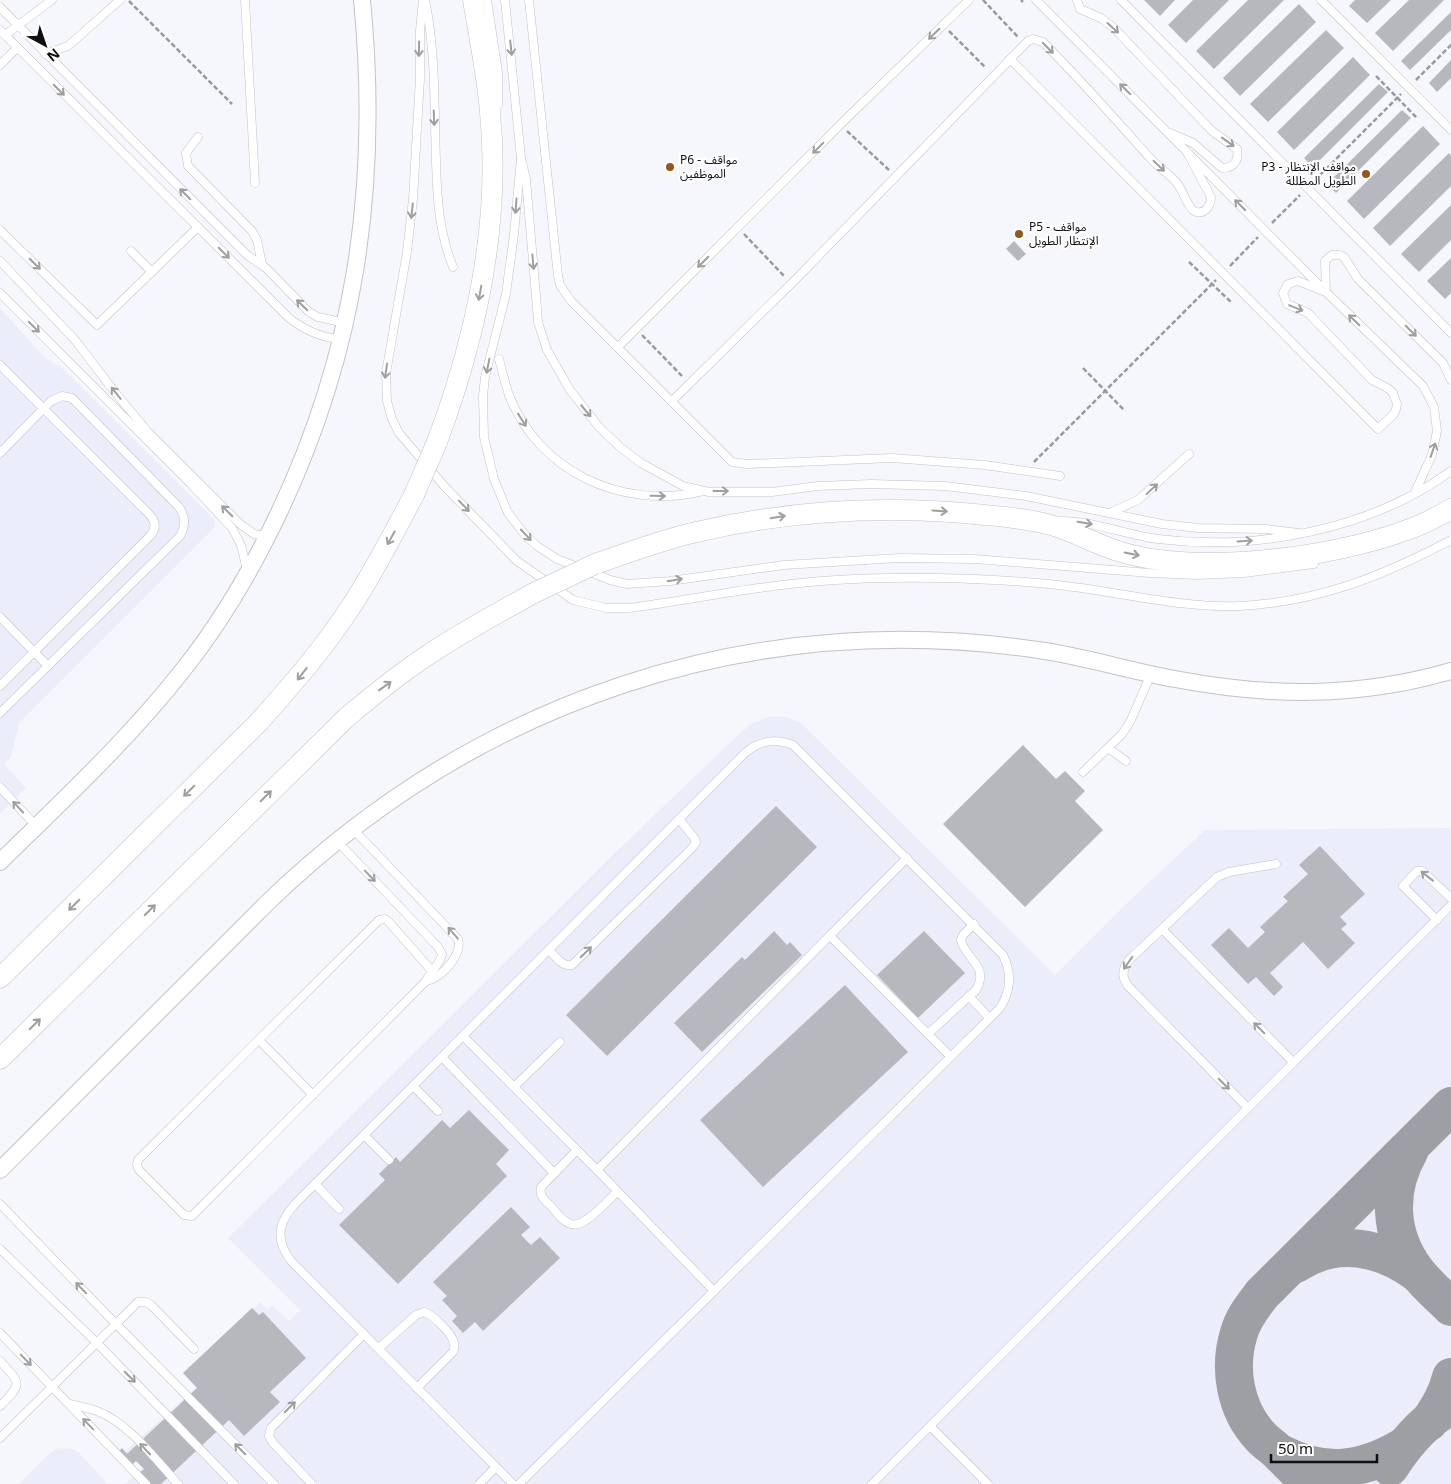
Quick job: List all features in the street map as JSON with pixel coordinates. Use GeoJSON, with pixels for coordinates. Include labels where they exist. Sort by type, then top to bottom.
{"type":"FeatureCollection","features":[{"type":"Feature","properties":{"kind":"street"},"geometry":{"type":"LineString","coordinates":[[0,862],[123,740],[184,669],[212,630],[247,572],[267,537],[290,489],[316,425],[344,331],[358,264],[367,176],[367,106],[362,0]]}},
{"type":"Feature","properties":{"kind":"street"},"geometry":{"type":"LineString","coordinates":[[0,978],[259,722],[292,685],[352,606],[414,495],[437,442],[464,362],[481,289],[489,224],[492,168],[490,112],[473,0]]}},
{"type":"Feature","properties":{"kind":"street"},"geometry":{"type":"LineString","coordinates":[[1408,530],[1451,495]]}},
{"type":"Feature","properties":{"kind":"street"},"geometry":{"type":"LineString","coordinates":[[0,1059],[346,718],[377,692],[427,655],[479,622],[595,564],[690,534],[739,523],[827,512],[887,509],[936,511],[1036,522],[1068,531],[1121,552],[1149,558],[1197,563],[1259,560],[1297,556],[1372,541],[1408,530],[1451,509]]}},
{"type":"Feature","properties":{"kind":"street"},"geometry":{"type":"LineString","coordinates":[[0,1170],[266,904],[336,840],[402,792],[452,761],[531,720],[613,688],[681,668],[737,655],[842,641],[924,640],[1045,651],[1174,679],[1264,692],[1310,693],[1355,690],[1390,686],[1451,671]]}},
{"type":"Feature","properties":{"kind":"lane"},"geometry":{"type":"LineString","coordinates":[[52,0],[18,26],[2,32],[294,323],[317,334],[344,331]]}},
{"type":"Feature","properties":{"kind":"lane"},"geometry":{"type":"LineString","coordinates":[[45,54],[68,46],[120,0]]}},
{"type":"Feature","properties":{"kind":"lane"},"geometry":{"type":"LineString","coordinates":[[245,0],[255,183]]}},
{"type":"Feature","properties":{"kind":"lane"},"geometry":{"type":"LineString","coordinates":[[424,0],[430,26],[437,203],[442,236],[453,267]]}},
{"type":"Feature","properties":{"kind":"lane"},"geometry":{"type":"LineString","coordinates":[[424,0],[420,31],[420,78],[415,172],[407,252],[386,373],[385,392],[389,410],[399,433],[445,487],[517,560],[534,574],[573,600],[601,608],[630,608],[786,585],[845,580],[922,578],[1039,583],[1096,590],[1178,604],[1241,606],[1285,601],[1352,585],[1373,578],[1451,540]]}},
{"type":"Feature","properties":{"kind":"lane"},"geometry":{"type":"LineString","coordinates":[[487,0],[499,89],[492,140]]}},
{"type":"Feature","properties":{"kind":"lane"},"geometry":{"type":"LineString","coordinates":[[505,0],[521,158],[526,179],[538,322],[547,350],[579,403],[599,427],[620,447],[653,471],[683,486],[702,491]]}},
{"type":"Feature","properties":{"kind":"lane"},"geometry":{"type":"LineString","coordinates":[[529,0],[560,284],[571,301],[732,462],[755,464],[892,458],[985,465],[1060,476]]}},
{"type":"Feature","properties":{"kind":"lane"},"geometry":{"type":"LineString","coordinates":[[618,347],[969,0]]}},
{"type":"Feature","properties":{"kind":"lane"},"geometry":{"type":"LineString","coordinates":[[1036,0],[1414,378],[1429,396],[1437,419],[1436,443],[1414,494]]}},
{"type":"Feature","properties":{"kind":"lane"},"geometry":{"type":"LineString","coordinates":[[1076,0],[1080,9],[1101,18],[1114,28],[1212,131],[1237,149],[1237,161],[1228,168],[1222,168],[1193,143],[1168,132]]}},
{"type":"Feature","properties":{"kind":"lane"},"geometry":{"type":"LineString","coordinates":[[1121,0],[1451,333]]}},
{"type":"Feature","properties":{"kind":"lane"},"geometry":{"type":"LineString","coordinates":[[1322,0],[1451,130]]}},
{"type":"Feature","properties":{"kind":"lane"},"geometry":{"type":"LineString","coordinates":[[0,7],[250,258],[262,264],[309,312],[344,331]]}},
{"type":"Feature","properties":{"kind":"lane"},"geometry":{"type":"LineString","coordinates":[[672,401],[896,178],[1024,44],[1033,40],[1043,42],[1153,161],[1176,182],[1182,189],[1189,206],[1193,210],[1204,211],[1211,203],[1211,197],[1187,152]]}},
{"type":"Feature","properties":{"kind":"lane"},"geometry":{"type":"LineString","coordinates":[[0,65],[17,48]]}},
{"type":"Feature","properties":{"kind":"lane"},"geometry":{"type":"LineString","coordinates":[[1010,59],[1378,429],[1394,414],[1397,404],[1393,393],[1372,380],[1308,313],[1287,304],[1283,293],[1288,284],[1298,280],[1326,292]]}},
{"type":"Feature","properties":{"kind":"lane"},"geometry":{"type":"LineString","coordinates":[[198,137],[186,153],[188,166],[254,233],[262,264]]}},
{"type":"Feature","properties":{"kind":"lane"},"geometry":{"type":"LineString","coordinates":[[521,158],[506,294],[485,377],[483,404],[484,436],[494,480],[508,513],[526,536],[557,559],[610,580],[627,584],[670,581],[784,564],[870,559],[975,559],[1197,575],[1268,571],[1322,562]]}},
{"type":"Feature","properties":{"kind":"lane"},"geometry":{"type":"LineString","coordinates":[[0,230],[97,325],[198,228]]}},
{"type":"Feature","properties":{"kind":"lane"},"geometry":{"type":"LineString","coordinates":[[132,251],[152,272]]}},
{"type":"Feature","properties":{"kind":"lane"},"geometry":{"type":"LineString","coordinates":[[1326,292],[1325,261],[1332,255],[1340,255],[1344,257],[1358,279],[1443,364],[1451,380]]}},
{"type":"Feature","properties":{"kind":"lane"},"geometry":{"type":"LineString","coordinates":[[0,261],[76,340],[114,391],[147,430],[240,524],[254,534],[267,537]]}},
{"type":"Feature","properties":{"kind":"lane"},"geometry":{"type":"LineString","coordinates":[[0,293],[191,484],[232,528],[244,554],[247,572]]}},
{"type":"Feature","properties":{"kind":"lane"},"geometry":{"type":"LineString","coordinates":[[499,359],[510,396],[528,430],[541,446],[571,471],[606,488],[625,493],[664,497],[702,491],[772,492],[818,486],[871,484],[945,486],[999,492],[1180,527],[1258,528],[1299,533]]}},
{"type":"Feature","properties":{"kind":"lane"},"geometry":{"type":"LineString","coordinates":[[0,365],[149,514],[155,526],[151,535],[0,686]]}},
{"type":"Feature","properties":{"kind":"lane"},"geometry":{"type":"LineString","coordinates":[[0,452],[51,401],[62,396],[72,398],[178,506],[185,520],[180,536],[0,713]]}},
{"type":"Feature","properties":{"kind":"lane"},"geometry":{"type":"LineString","coordinates":[[1110,512],[1124,508],[1138,500],[1190,454]]}},
{"type":"Feature","properties":{"kind":"lane"},"geometry":{"type":"LineString","coordinates":[[1036,522],[1067,521],[1083,523],[1150,538],[1187,542],[1264,540],[1328,527],[1383,510],[1414,494],[1451,471]]}},
{"type":"Feature","properties":{"kind":"lane"},"geometry":{"type":"LineString","coordinates":[[1379,548],[1451,518]]}},
{"type":"Feature","properties":{"kind":"lane"},"geometry":{"type":"LineString","coordinates":[[0,617],[48,666]]}},
{"type":"Feature","properties":{"kind":"lane"},"geometry":{"type":"LineString","coordinates":[[1083,772],[1126,728],[1151,674]]}},
{"type":"Feature","properties":{"kind":"lane"},"geometry":{"type":"LineString","coordinates":[[512,1484],[291,1260],[283,1248],[280,1232],[284,1218],[315,1184],[753,746],[768,741],[783,741],[793,745],[1003,955],[1008,965],[1010,987],[1000,1008],[519,1484]]}},
{"type":"Feature","properties":{"kind":"lane"},"geometry":{"type":"LineString","coordinates":[[1108,748],[1126,761]]}},
{"type":"Feature","properties":{"kind":"lane"},"geometry":{"type":"LineString","coordinates":[[0,788],[36,826]]}},
{"type":"Feature","properties":{"kind":"lane"},"geometry":{"type":"LineString","coordinates":[[549,950],[566,966],[572,965],[693,847],[696,842],[695,840],[679,819]]}},
{"type":"Feature","properties":{"kind":"lane"},"geometry":{"type":"LineString","coordinates":[[352,828],[458,939],[460,946],[455,957],[435,978],[426,981]]}},
{"type":"Feature","properties":{"kind":"lane"},"geometry":{"type":"LineString","coordinates":[[336,840],[441,950],[442,957],[431,970],[426,981],[192,1216],[184,1216],[137,1168],[138,1160],[379,920],[385,919],[388,921],[431,970]]}},
{"type":"Feature","properties":{"kind":"lane"},"geometry":{"type":"LineString","coordinates":[[597,1170],[908,858]]}},
{"type":"Feature","properties":{"kind":"lane"},"geometry":{"type":"LineString","coordinates":[[1247,1107],[1125,983],[1122,974],[1126,964],[1217,877],[1229,872],[1276,864]]}},
{"type":"Feature","properties":{"kind":"lane"},"geometry":{"type":"LineString","coordinates":[[1436,920],[1403,886],[1417,871],[1422,871],[1451,898]]}},
{"type":"Feature","properties":{"kind":"lane"},"geometry":{"type":"LineString","coordinates":[[872,1484],[1451,905]]}},
{"type":"Feature","properties":{"kind":"lane"},"geometry":{"type":"LineString","coordinates":[[928,1034],[978,986],[980,973],[977,965],[962,945],[961,940],[963,935],[974,924]]}},
{"type":"Feature","properties":{"kind":"lane"},"geometry":{"type":"LineString","coordinates":[[1162,929],[1293,1062]]}},
{"type":"Feature","properties":{"kind":"lane"},"geometry":{"type":"LineString","coordinates":[[830,936],[950,1056]]}},
{"type":"Feature","properties":{"kind":"lane"},"geometry":{"type":"LineString","coordinates":[[969,996],[989,1018]]}},
{"type":"Feature","properties":{"kind":"lane"},"geometry":{"type":"LineString","coordinates":[[463,1036],[714,1291]]}},
{"type":"Feature","properties":{"kind":"lane"},"geometry":{"type":"LineString","coordinates":[[259,1040],[313,1096]]}},
{"type":"Feature","properties":{"kind":"lane"},"geometry":{"type":"LineString","coordinates":[[514,1087],[560,1042]]}},
{"type":"Feature","properties":{"kind":"lane"},"geometry":{"type":"LineString","coordinates":[[442,1057],[554,1173]]}},
{"type":"Feature","properties":{"kind":"lane"},"geometry":{"type":"LineString","coordinates":[[414,1086],[438,1111]]}},
{"type":"Feature","properties":{"kind":"lane"},"geometry":{"type":"LineString","coordinates":[[364,1135],[389,1160]]}},
{"type":"Feature","properties":{"kind":"lane"},"geometry":{"type":"LineString","coordinates":[[577,1150],[541,1187],[541,1195],[566,1222],[573,1225],[585,1222],[617,1192]]}},
{"type":"Feature","properties":{"kind":"lane"},"geometry":{"type":"LineString","coordinates":[[315,1184],[339,1209]]}},
{"type":"Feature","properties":{"kind":"lane"},"geometry":{"type":"LineString","coordinates":[[0,1204],[274,1484]]}},
{"type":"Feature","properties":{"kind":"lane"},"geometry":{"type":"LineString","coordinates":[[0,1249],[96,1342],[234,1484]]}},
{"type":"Feature","properties":{"kind":"lane"},"geometry":{"type":"LineString","coordinates":[[0,1438],[134,1304],[146,1302],[151,1305],[194,1349]]}},
{"type":"Feature","properties":{"kind":"lane"},"geometry":{"type":"LineString","coordinates":[[379,1348],[416,1315],[424,1312],[431,1315],[451,1336],[455,1348],[453,1352],[417,1388]]}},
{"type":"Feature","properties":{"kind":"lane"},"geometry":{"type":"LineString","coordinates":[[0,1334],[146,1484]]}},
{"type":"Feature","properties":{"kind":"lane"},"geometry":{"type":"LineString","coordinates":[[312,1484],[273,1443],[269,1432],[273,1424],[364,1334]]}},
{"type":"Feature","properties":{"kind":"lane"},"geometry":{"type":"LineString","coordinates":[[0,1361],[15,1378],[17,1384],[15,1391],[0,1406]]}},
{"type":"Feature","properties":{"kind":"lane"},"geometry":{"type":"LineString","coordinates":[[69,1404],[97,1411],[119,1424],[133,1436],[178,1484]]}},
{"type":"Feature","properties":{"kind":"lane"},"geometry":{"type":"LineString","coordinates":[[930,1426],[988,1484]]}},
{"type":"Feature","properties":{"kind":"lane"},"geometry":{"type":"LineString","coordinates":[[478,1484],[496,1467]]}},
{"type":"Feature","properties":{"kind":"path"},"geometry":{"type":"LineString","coordinates":[[128,0],[232,104]]}},
{"type":"Feature","properties":{"kind":"path"},"geometry":{"type":"LineString","coordinates":[[984,0],[1024,44]]}},
{"type":"Feature","properties":{"kind":"path"},"geometry":{"type":"LineString","coordinates":[[943,25],[995,76]]}},
{"type":"Feature","properties":{"kind":"path"},"geometry":{"type":"LineString","coordinates":[[1026,470],[1451,45]]}},
{"type":"Feature","properties":{"kind":"path"},"geometry":{"type":"LineString","coordinates":[[1376,76],[1417,118]]}},
{"type":"Feature","properties":{"kind":"path"},"geometry":{"type":"LineString","coordinates":[[841,125],[896,178]]}},
{"type":"Feature","properties":{"kind":"path"},"geometry":{"type":"LineString","coordinates":[[738,228],[791,284]]}},
{"type":"Feature","properties":{"kind":"path"},"geometry":{"type":"LineString","coordinates":[[1189,262],[1232,303]]}},
{"type":"Feature","properties":{"kind":"path"},"geometry":{"type":"LineString","coordinates":[[636,329],[690,384]]}},
{"type":"Feature","properties":{"kind":"path"},"geometry":{"type":"LineString","coordinates":[[1083,368],[1125,411]]}},
{"type":"Feature","properties":{"kind":"shaded area"},"geometry":{"type":"Polygon","coordinates":[[[0,308],[45,358],[60,366],[214,519],[215,527],[19,723],[11,757],[4,764],[26,788],[0,814],[0,308]]]}},
{"type":"Feature","properties":{"kind":"shaded area"},"geometry":{"type":"Polygon","coordinates":[[[769,717],[786,717],[802,724],[1055,975],[1128,902],[1205,830],[1451,828],[1451,1484],[125,1484],[148,1462],[141,1456],[132,1463],[123,1453],[201,1383],[190,1371],[260,1302],[267,1309],[272,1305],[289,1321],[300,1310],[228,1238],[619,849],[739,734],[753,723],[769,717]]]}},
{"type":"Feature","properties":{"kind":"shaded area"},"geometry":{"type":"Polygon","coordinates":[[[59,1448],[73,1449],[79,1453],[108,1484],[19,1484],[51,1452],[59,1448]]]}},
{"type":"Feature","properties":{"kind":"building"},"geometry":{"type":"Polygon","coordinates":[[[1144,0],[1175,0],[1160,16],[1144,0]]]}},
{"type":"Feature","properties":{"kind":"building"},"geometry":{"type":"Polygon","coordinates":[[[1193,0],[1229,0],[1186,43],[1168,25],[1193,0]]]}},
{"type":"Feature","properties":{"kind":"building"},"geometry":{"type":"Polygon","coordinates":[[[1248,0],[1284,0],[1214,69],[1196,51],[1248,0]]]}},
{"type":"Feature","properties":{"kind":"building"},"geometry":{"type":"Polygon","coordinates":[[[1355,0],[1391,0],[1367,23],[1349,6],[1355,0]]]}},
{"type":"Feature","properties":{"kind":"building"},"geometry":{"type":"Polygon","coordinates":[[[1409,0],[1444,0],[1393,51],[1375,33],[1409,0]]]}},
{"type":"Feature","properties":{"kind":"building"},"geometry":{"type":"Polygon","coordinates":[[[1299,4],[1316,22],[1240,96],[1223,78],[1299,4]]]}},
{"type":"Feature","properties":{"kind":"building"},"geometry":{"type":"Polygon","coordinates":[[[1451,12],[1451,30],[1410,70],[1401,61],[1451,12]]]}},
{"type":"Feature","properties":{"kind":"building"},"geometry":{"type":"Polygon","coordinates":[[[1326,30],[1344,48],[1268,122],[1250,104],[1326,30]]]}},
{"type":"Feature","properties":{"kind":"building"},"geometry":{"type":"Polygon","coordinates":[[[1353,57],[1370,75],[1294,150],[1277,132],[1353,57]]]}},
{"type":"Feature","properties":{"kind":"building"},"geometry":{"type":"Polygon","coordinates":[[[1451,60],[1451,78],[1437,92],[1429,83],[1451,60]]]}},
{"type":"Feature","properties":{"kind":"building"},"geometry":{"type":"Polygon","coordinates":[[[1379,84],[1388,92],[1313,167],[1304,158],[1379,84]]]}},
{"type":"Feature","properties":{"kind":"building"},"geometry":{"type":"Polygon","coordinates":[[[1402,110],[1411,118],[1336,193],[1327,184],[1402,110]]]}},
{"type":"Feature","properties":{"kind":"building"},"geometry":{"type":"Polygon","coordinates":[[[1423,126],[1440,144],[1364,219],[1347,201],[1423,126]]]}},
{"type":"Feature","properties":{"kind":"building"},"geometry":{"type":"Polygon","coordinates":[[[1449,153],[1451,156],[1451,186],[1390,246],[1373,228],[1449,153]]]}},
{"type":"Feature","properties":{"kind":"building"},"geometry":{"type":"Polygon","coordinates":[[[1451,205],[1451,240],[1419,272],[1401,254],[1451,205]]]}},
{"type":"Feature","properties":{"kind":"building"},"geometry":{"type":"Polygon","coordinates":[[[1014,241],[1026,254],[1018,261],[1006,249],[1014,241]]]}},
{"type":"Feature","properties":{"kind":"building"},"geometry":{"type":"Polygon","coordinates":[[[1451,258],[1451,293],[1445,299],[1427,281],[1451,258]]]}},
{"type":"Feature","properties":{"kind":"building"},"geometry":{"type":"Polygon","coordinates":[[[1023,745],[1056,779],[1065,771],[1085,791],[1075,801],[1103,830],[1025,907],[943,824],[1023,745]]]}},
{"type":"Feature","properties":{"kind":"building"},"geometry":{"type":"Polygon","coordinates":[[[776,806],[817,847],[607,1056],[566,1015],[776,806]]]}},
{"type":"Feature","properties":{"kind":"building"},"geometry":{"type":"Polygon","coordinates":[[[1320,846],[1365,894],[1340,917],[1347,924],[1341,929],[1355,943],[1328,969],[1303,942],[1270,973],[1283,987],[1274,996],[1256,977],[1248,984],[1211,945],[1229,928],[1248,948],[1265,932],[1260,927],[1288,901],[1283,897],[1308,874],[1299,865],[1320,846]]]}},
{"type":"Feature","properties":{"kind":"building"},"geometry":{"type":"Polygon","coordinates":[[[774,931],[787,945],[790,942],[802,955],[702,1052],[674,1023],[742,957],[745,960],[774,931]]]}},
{"type":"Feature","properties":{"kind":"building"},"geometry":{"type":"Polygon","coordinates":[[[924,931],[965,973],[918,1018],[877,975],[924,931]]]}},
{"type":"Feature","properties":{"kind":"building"},"geometry":{"type":"Polygon","coordinates":[[[845,985],[908,1052],[763,1187],[700,1120],[845,985]]]}},
{"type":"Feature","properties":{"kind":"building"},"geometry":{"type":"Polygon","coordinates":[[[469,1110],[509,1150],[496,1164],[507,1176],[398,1284],[339,1225],[385,1180],[379,1174],[396,1157],[400,1162],[442,1120],[450,1128],[469,1110]]]}},
{"type":"Feature","properties":{"kind":"building"},"geometry":{"type":"Polygon","coordinates":[[[511,1207],[530,1227],[521,1235],[531,1245],[540,1237],[560,1258],[483,1331],[475,1322],[463,1333],[452,1321],[457,1316],[442,1300],[447,1296],[433,1282],[511,1207]]]}},
{"type":"Feature","properties":{"kind":"building"},"geometry":{"type":"Polygon","coordinates":[[[252,1308],[259,1315],[263,1312],[306,1358],[270,1392],[280,1402],[244,1436],[229,1420],[161,1484],[143,1484],[136,1476],[144,1469],[136,1461],[128,1469],[115,1455],[122,1448],[127,1454],[197,1388],[183,1373],[252,1308]]]}},
{"type":"Feature","properties":{"kind":"taxiway"},"geometry":{"type":"LineString","coordinates":[[1310,1484],[1262,1438],[1251,1425],[1239,1401],[1234,1374],[1234,1360],[1243,1322],[1262,1294],[1451,1106]]}},
{"type":"Feature","properties":{"kind":"taxiway"},"geometry":{"type":"LineString","coordinates":[[1409,1152],[1402,1167],[1394,1197],[1394,1213],[1400,1243],[1416,1271],[1451,1307]]}},
{"type":"Feature","properties":{"kind":"taxiway"},"geometry":{"type":"LineString","coordinates":[[1296,1264],[1327,1250],[1358,1249],[1389,1257],[1417,1273]]}},
{"type":"Feature","properties":{"kind":"taxiway"},"geometry":{"type":"LineString","coordinates":[[1429,1422],[1442,1400],[1451,1377]]}},
{"type":"Feature","properties":{"kind":"taxiway"},"geometry":{"type":"LineString","coordinates":[[1390,1467],[1417,1433],[1433,1418],[1451,1406]]}},
{"type":"Feature","properties":{"kind":"taxiway"},"geometry":{"type":"LineString","coordinates":[[1282,1454],[1313,1466],[1343,1468],[1373,1461],[1403,1447]]}},
{"type":"Feature","properties":{"kind":"place","name":"P6 - مواقف الموظفين"},"geometry":{"type":"Point","coordinates":[670,167]}},
{"type":"Feature","properties":{"kind":"place","name":"P3 - مواقف الإنتظار الطويل المظللة"},"geometry":{"type":"Point","coordinates":[1366,174]}},
{"type":"Feature","properties":{"kind":"place","name":"P5 - مواقف الإنتظار الطويل"},"geometry":{"type":"Point","coordinates":[1019,234]}}]}
